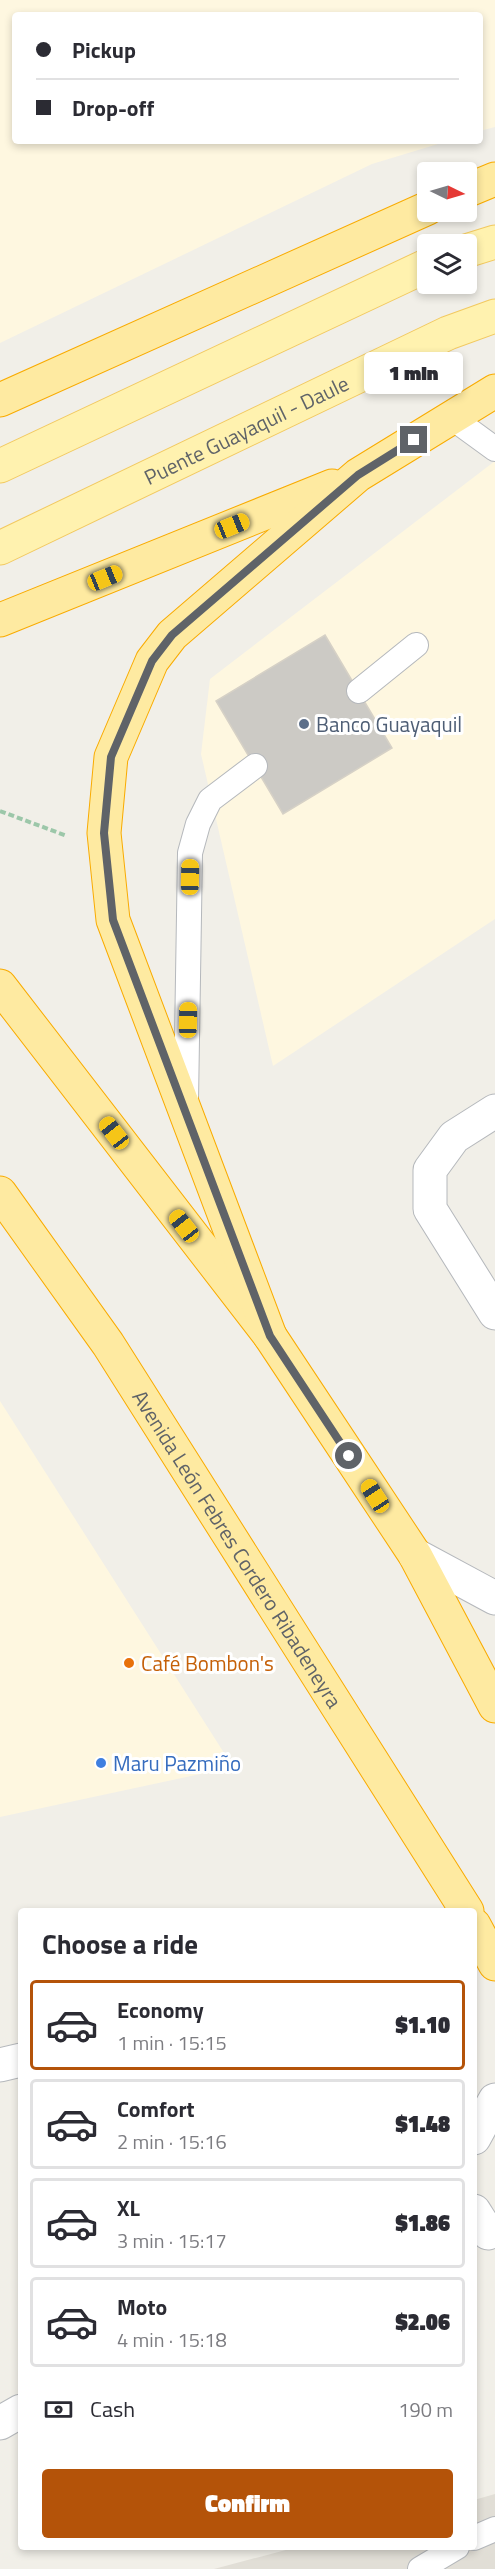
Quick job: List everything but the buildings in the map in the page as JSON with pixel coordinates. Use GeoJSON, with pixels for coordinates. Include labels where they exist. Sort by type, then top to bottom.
{"type":"FeatureCollection","features":[{"type":"Feature","properties":{"kind":"highway"},"geometry":{"type":"LineString","coordinates":[[477,186],[495,179]]}},
{"type":"Feature","properties":{"kind":"highway"},"geometry":{"type":"LineString","coordinates":[[0,400],[417,213]]}},
{"type":"Feature","properties":{"kind":"highway"},"geometry":{"type":"LineString","coordinates":[[270,1336],[113,920],[104,833],[111,757],[152,661],[172,635],[358,475],[495,391]]}},
{"type":"Feature","properties":{"kind":"highway"},"geometry":{"type":"LineString","coordinates":[[0,620],[358,475]]}},
{"type":"Feature","properties":{"kind":"highway"},"geometry":{"type":"LineString","coordinates":[[0,986],[270,1336],[414,1556],[495,1706]]}},
{"type":"Feature","properties":{"kind":"highway","name":"Avenida León Febres Cordero Ribadeneyra"},"geometry":{"type":"LineString","coordinates":[[0,1193],[108,1344],[465,1908]]}},
{"type":"Feature","properties":{"kind":"highway"},"geometry":{"type":"LineString","coordinates":[[477,1931],[495,1964]]}},
{"type":"Feature","properties":{"kind":"main road"},"geometry":{"type":"LineString","coordinates":[[477,248],[495,242]]}},
{"type":"Feature","properties":{"kind":"main road"},"geometry":{"type":"LineString","coordinates":[[0,466],[417,270]]}},
{"type":"Feature","properties":{"kind":"main road","name":"Puente Guayaquil - Daule"},"geometry":{"type":"LineString","coordinates":[[0,548],[448,333],[495,316]]}},
{"type":"Feature","properties":{"kind":"street"},"geometry":{"type":"LineString","coordinates":[[495,1111],[454,1137],[430,1170],[430,1209],[495,1312]]}},
{"type":"Feature","properties":{"kind":"street"},"geometry":{"type":"LineString","coordinates":[[414,1556],[495,1598]]}},
{"type":"Feature","properties":{"kind":"street"},"geometry":{"type":"LineString","coordinates":[[0,2066],[18,2061]]}},
{"type":"Feature","properties":{"kind":"street"},"geometry":{"type":"LineString","coordinates":[[477,2133],[495,2100]]}},
{"type":"Feature","properties":{"kind":"street"},"geometry":{"type":"LineString","coordinates":[[0,2423],[18,2413]]}},
{"type":"Feature","properties":{"kind":"lane"},"geometry":{"type":"LineString","coordinates":[[452,417],[495,449]]}},
{"type":"Feature","properties":{"kind":"lane"},"geometry":{"type":"LineString","coordinates":[[358,691],[416,645]]}},
{"type":"Feature","properties":{"kind":"lane"},"geometry":{"type":"LineString","coordinates":[[186,1115],[190,853],[198,824],[210,800],[255,766]]}},
{"type":"Feature","properties":{"kind":"lane"},"geometry":{"type":"LineString","coordinates":[[477,2537],[495,2529]]}},
{"type":"Feature","properties":{"kind":"lane"},"geometry":{"type":"LineString","coordinates":[[420,2569],[452,2550]]}},
{"type":"Feature","properties":{"kind":"path"},"geometry":{"type":"LineString","coordinates":[[0,811],[67,836]]}},
{"type":"Feature","properties":{"kind":"shaded area"},"geometry":{"type":"Polygon","coordinates":[[[0,0],[495,0],[495,127],[483,130],[483,12],[12,12],[12,144],[438,144],[372,164],[0,343],[0,0]]]}},
{"type":"Feature","properties":{"kind":"shaded area"},"geometry":{"type":"Polygon","coordinates":[[[495,461],[495,919],[273,1066],[201,754],[210,679],[495,461]]]}},
{"type":"Feature","properties":{"kind":"shaded area"},"geometry":{"type":"Polygon","coordinates":[[[0,1401],[233,1767],[0,1817],[0,1401]]]}},
{"type":"Feature","properties":{"kind":"shaded area"},"geometry":{"type":"Polygon","coordinates":[[[495,2494],[495,2569],[214,2569],[286,2550],[477,2550],[477,2499],[495,2494]]]}},
{"type":"Feature","properties":{"kind":"place","name":"Banco Guayaquil"},"geometry":{"type":"Point","coordinates":[304,724]}},
{"type":"Feature","properties":{"kind":"place","name":"Café Bombon's"},"geometry":{"type":"Point","coordinates":[129,1663]}},
{"type":"Feature","properties":{"kind":"place","name":"Maru Pazmiño"},"geometry":{"type":"Point","coordinates":[101,1763]}},
{"type":"Feature","properties":{"kind":"route"},"geometry":{"type":"LineString","coordinates":[[349,1456],[270,1336],[113,920],[104,833],[111,757],[152,661],[172,635],[358,475],[414,440]]}}]}
